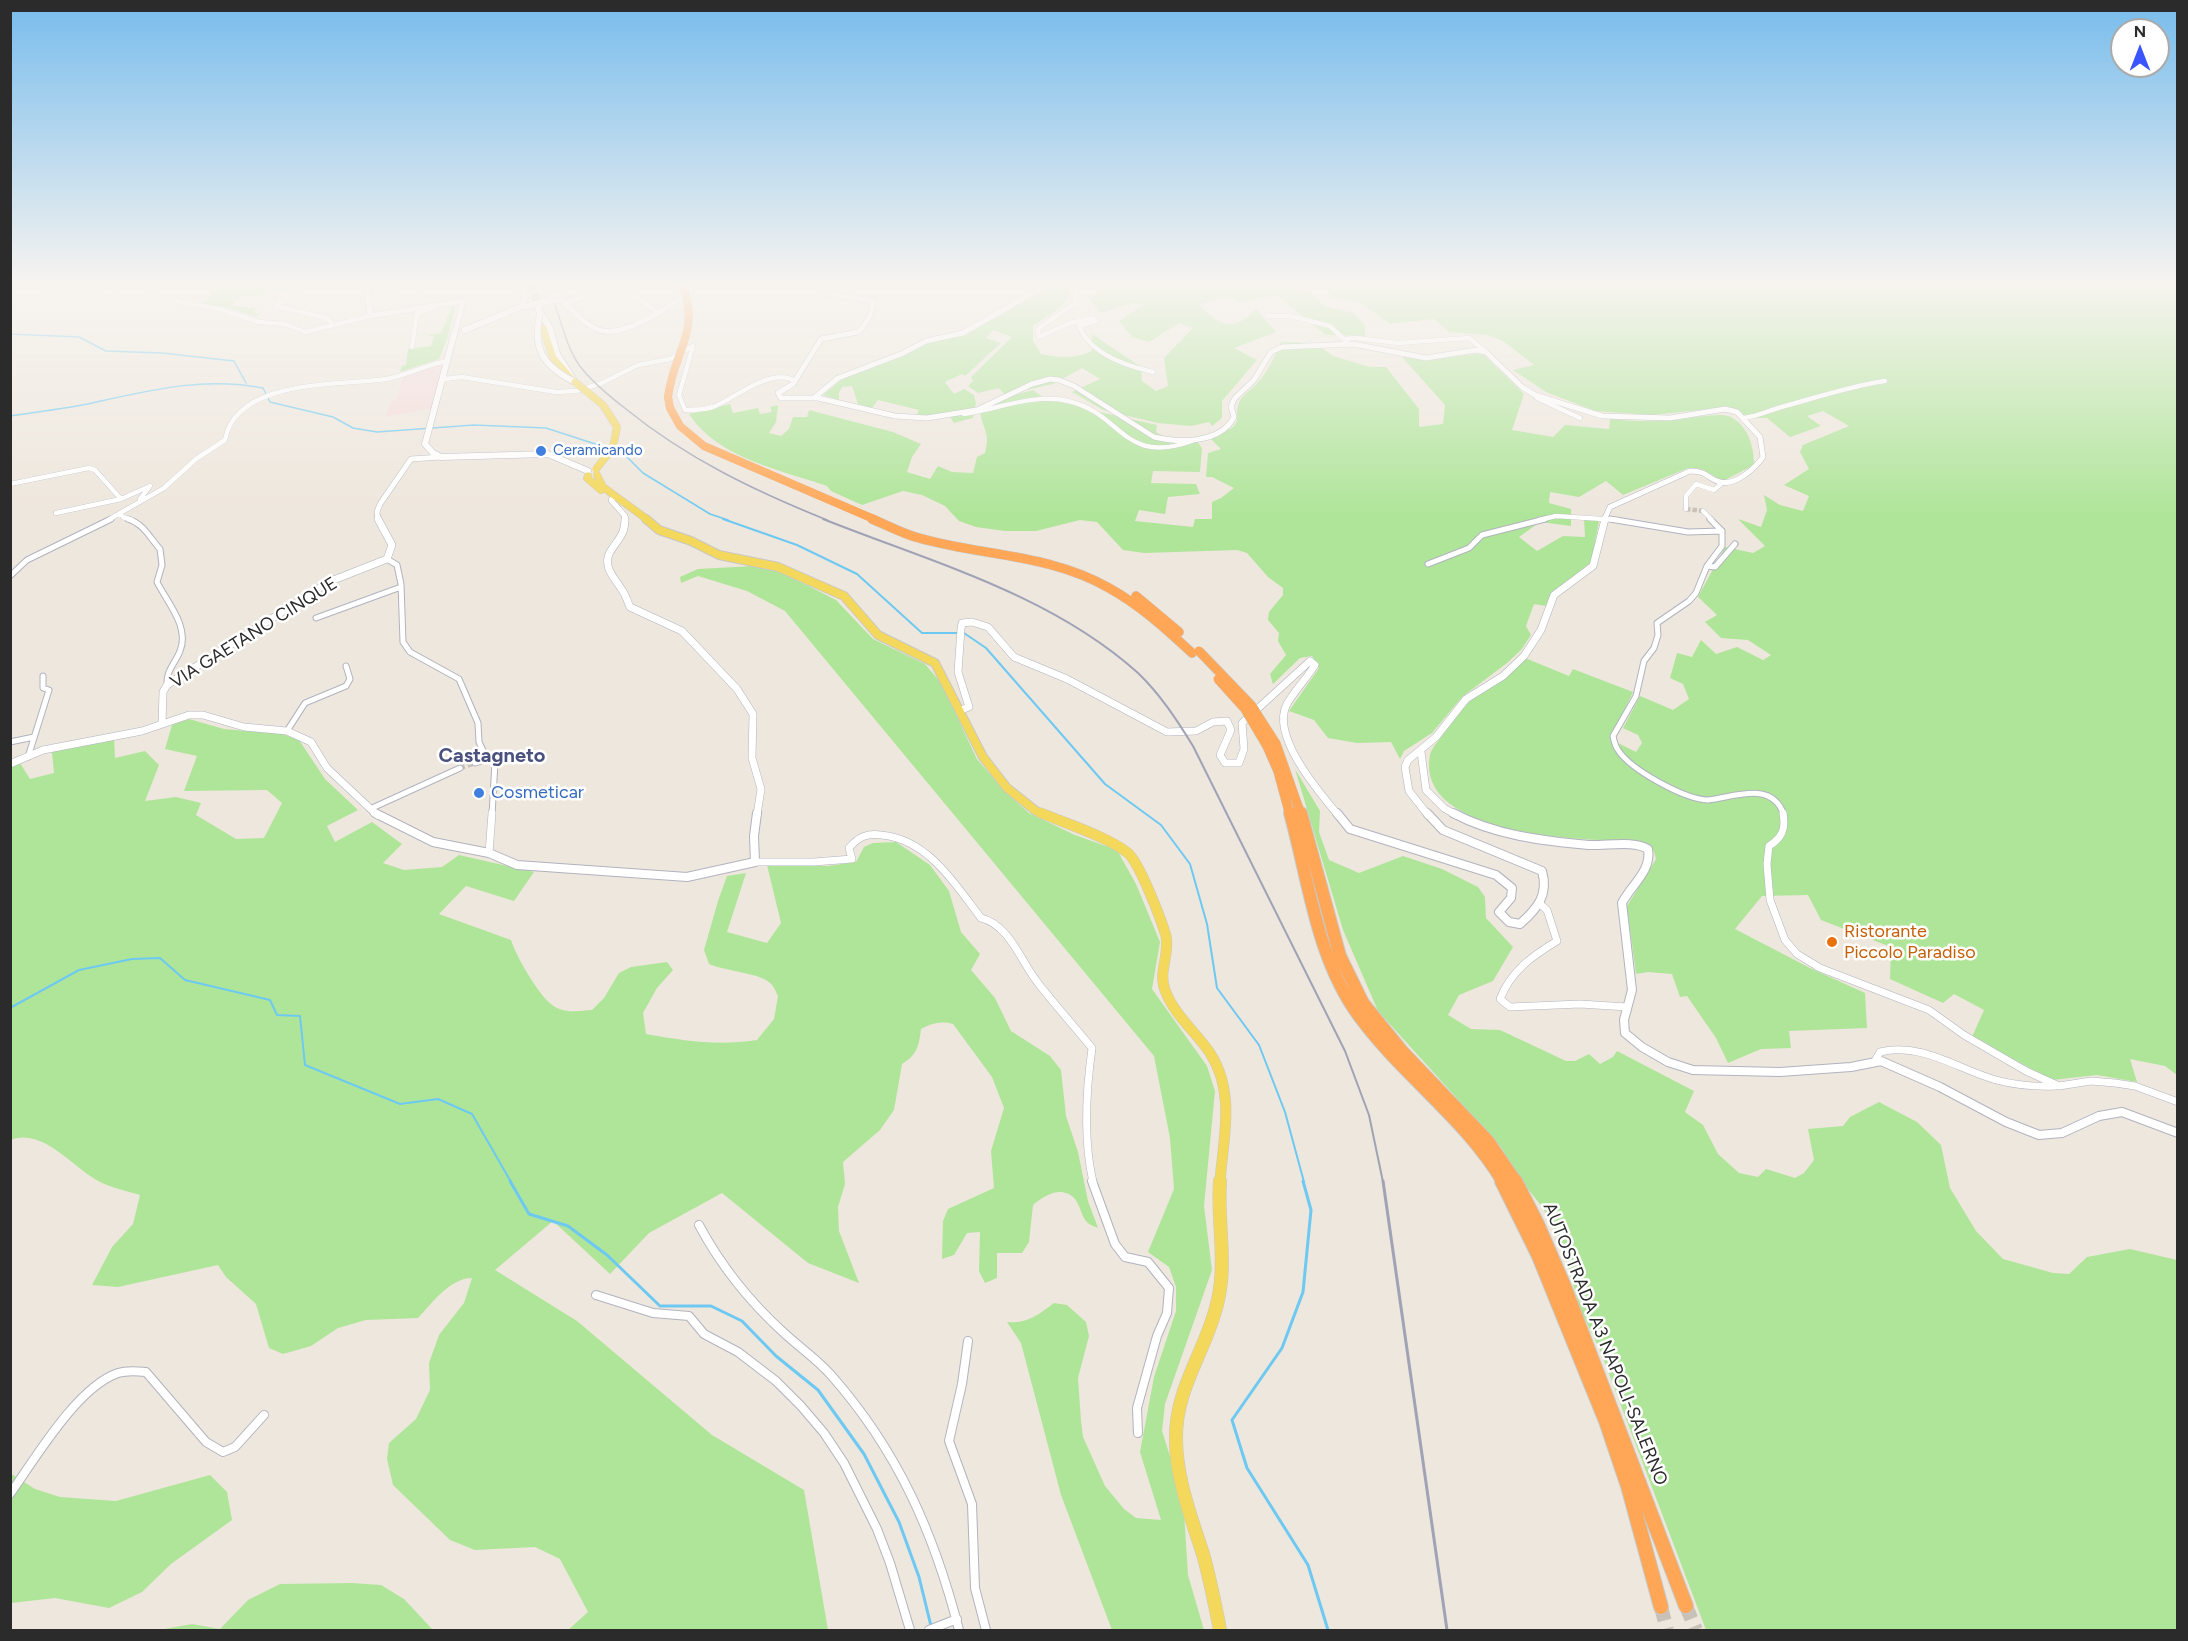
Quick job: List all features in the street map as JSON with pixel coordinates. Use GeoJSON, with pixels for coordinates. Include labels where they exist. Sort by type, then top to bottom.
{"type":"FeatureCollection","features":[{"type":"Feature","properties":{"kind":"highway"},"geometry":{"type":"LineString","coordinates":[[671,397],[670,381],[677,361]]}},
{"type":"Feature","properties":{"kind":"highway"},"geometry":{"type":"LineString","coordinates":[[671,397],[683,361]]}},
{"type":"Feature","properties":{"kind":"highway","name":"AUTOSTRADA A3 NAPOLI-SALERNO"},"geometry":{"type":"LineString","coordinates":[[671,397],[671,413],[685,432],[702,445],[723,456],[907,534],[942,544],[1036,560],[1108,587],[1143,609],[1195,652],[1245,709],[1272,745],[1323,940],[1342,987],[1357,1013],[1384,1048],[1458,1121],[1483,1152],[1519,1213],[1558,1287],[1635,1484],[1686,1606]]}},
{"type":"Feature","properties":{"kind":"highway","name":"AUTOSTRADA A3 NAPOLI-SALERNO"},"geometry":{"type":"LineString","coordinates":[[1635,1484],[1661,1607]]}},
{"type":"Feature","properties":{"kind":"main road"},"geometry":{"type":"LineString","coordinates":[[448,361],[425,444],[433,453],[441,457],[542,456],[560,459],[591,473]]}},
{"type":"Feature","properties":{"kind":"main road"},"geometry":{"type":"LineString","coordinates":[[547,361],[559,375],[575,382]]}},
{"type":"Feature","properties":{"kind":"main road"},"geometry":{"type":"LineString","coordinates":[[554,361],[575,382],[603,405],[617,427],[613,448],[587,478],[602,491],[614,494],[659,530],[691,541],[719,555],[778,567],[844,596],[878,635],[935,663],[961,710],[983,758],[1007,788],[1036,811],[1124,850],[1138,865],[1166,937],[1164,988],[1181,1016],[1220,1067],[1226,1097],[1219,1197],[1221,1287],[1215,1313],[1179,1404],[1175,1424],[1182,1480],[1208,1574],[1220,1630]]}},
{"type":"Feature","properties":{"kind":"main road"},"geometry":{"type":"LineString","coordinates":[[561,361],[575,382]]}},
{"type":"Feature","properties":{"kind":"street"},"geometry":{"type":"LineString","coordinates":[[10,576],[27,560],[164,488],[196,459],[225,440],[227,428],[231,422],[257,400],[275,392],[312,384],[378,380],[411,373],[433,363],[448,361]]}},
{"type":"Feature","properties":{"kind":"street"},"geometry":{"type":"LineString","coordinates":[[443,381],[462,377],[556,392],[576,391],[638,365],[662,361]]}},
{"type":"Feature","properties":{"kind":"street"},"geometry":{"type":"LineString","coordinates":[[689,361],[679,395],[686,411],[722,404],[743,389],[761,382],[790,378],[795,381]]}},
{"type":"Feature","properties":{"kind":"street"},"geometry":{"type":"LineString","coordinates":[[808,361],[791,386],[780,391],[778,396],[785,399],[815,397],[910,419],[927,420],[986,407],[1036,382],[1053,378],[1063,380],[1106,405],[1142,433],[1168,441],[1193,440]]}},
{"type":"Feature","properties":{"kind":"street"},"geometry":{"type":"LineString","coordinates":[[815,397],[838,378],[884,361]]}},
{"type":"Feature","properties":{"kind":"street"},"geometry":{"type":"LineString","coordinates":[[1120,361],[1141,370],[1152,372]]}},
{"type":"Feature","properties":{"kind":"street"},"geometry":{"type":"LineString","coordinates":[[960,414],[985,412],[1026,401],[1054,399],[1070,401],[1098,414],[1119,433],[1141,444],[1161,447],[1218,433],[1232,424],[1234,417],[1231,406],[1235,398],[1254,380],[1266,361]]}},
{"type":"Feature","properties":{"kind":"street"},"geometry":{"type":"LineString","coordinates":[[1495,361],[1522,387],[1580,418]]}},
{"type":"Feature","properties":{"kind":"street"},"geometry":{"type":"LineString","coordinates":[[397,374],[411,373]]}},
{"type":"Feature","properties":{"kind":"street"},"geometry":{"type":"LineString","coordinates":[[1744,418],[1761,416],[1781,407],[1840,392],[1849,386],[1886,381]]}},
{"type":"Feature","properties":{"kind":"street"},"geometry":{"type":"LineString","coordinates":[[1535,395],[1614,418],[1670,418],[1725,410],[1737,412],[1762,441],[1762,460],[1754,470],[1722,483],[1714,490],[1696,484],[1686,496],[1686,508]]}},
{"type":"Feature","properties":{"kind":"street"},"geometry":{"type":"LineString","coordinates":[[425,444],[422,455],[407,462],[380,504],[378,520],[392,545],[387,559],[397,565],[401,587],[403,642],[410,652],[459,679],[478,723],[479,742],[487,759]]}},
{"type":"Feature","properties":{"kind":"street"},"geometry":{"type":"LineString","coordinates":[[416,458],[437,459],[441,457]]}},
{"type":"Feature","properties":{"kind":"street"},"geometry":{"type":"LineString","coordinates":[[10,484],[89,468],[95,470],[121,499]]}},
{"type":"Feature","properties":{"kind":"street"},"geometry":{"type":"LineString","coordinates":[[961,710],[969,707],[958,672],[962,623],[972,622],[987,627],[1014,657],[1067,679],[1167,732],[1196,731],[1213,722],[1227,721],[1231,730],[1220,755],[1225,763],[1239,763],[1244,757],[1245,735],[1242,723],[1307,662],[1314,662],[1315,665],[1304,683],[1286,705],[1282,719],[1296,759],[1310,782],[1350,829],[1496,875],[1507,882],[1512,888],[1511,898],[1499,909],[1502,917],[1509,922],[1520,924],[1540,904],[1546,886],[1539,868],[1448,834],[1419,806],[1409,791],[1405,774],[1408,760],[1421,752],[1436,737],[1466,699],[1503,676],[1524,656],[1541,630],[1554,595],[1593,566],[1605,518],[1613,505],[1690,471],[1703,471],[1722,483]]}},
{"type":"Feature","properties":{"kind":"street"},"geometry":{"type":"LineString","coordinates":[[56,513],[121,499],[150,486],[147,493],[135,502],[139,503]]}},
{"type":"Feature","properties":{"kind":"street"},"geometry":{"type":"LineString","coordinates":[[614,494],[611,500],[625,516],[622,536],[609,555],[607,565],[612,577],[623,590],[627,604],[633,610],[671,624],[682,631],[731,682],[753,714],[752,758],[761,789],[754,836],[755,862]]}},
{"type":"Feature","properties":{"kind":"street"},"geometry":{"type":"LineString","coordinates":[[1704,511],[1722,531],[1722,546],[1707,566],[1696,593],[1689,601],[1657,623],[1656,642],[1644,661],[1636,696],[1613,736],[1616,748],[1628,760],[1665,784],[1700,800],[1725,799],[1758,792],[1771,795],[1781,805],[1785,823],[1780,838],[1769,846],[1767,864],[1770,900],[1785,940],[1797,954],[1820,968],[1929,1010],[1964,1035],[2026,1071],[2060,1086]]}},
{"type":"Feature","properties":{"kind":"street"},"geometry":{"type":"LineString","coordinates":[[120,513],[123,517],[141,522],[150,541],[156,544],[163,556],[163,567],[157,582],[166,603],[181,623],[182,635],[181,650],[171,663],[167,685]]}},
{"type":"Feature","properties":{"kind":"street"},"geometry":{"type":"LineString","coordinates":[[1428,564],[1469,548],[1482,535],[1501,532],[1517,524],[1556,516],[1605,518],[1680,531],[1722,531]]}},
{"type":"Feature","properties":{"kind":"street"},"geometry":{"type":"LineString","coordinates":[[1707,566],[1715,567],[1735,544]]}},
{"type":"Feature","properties":{"kind":"street","name":"VIA GAETANO CINQUE"},"geometry":{"type":"LineString","coordinates":[[162,724],[163,692],[167,685],[331,581],[387,559]]}},
{"type":"Feature","properties":{"kind":"street"},"geometry":{"type":"LineString","coordinates":[[316,618],[401,587]]}},
{"type":"Feature","properties":{"kind":"street"},"geometry":{"type":"LineString","coordinates":[[287,731],[305,703],[346,686],[350,680],[346,666]]}},
{"type":"Feature","properties":{"kind":"street"},"geometry":{"type":"LineString","coordinates":[[28,757],[49,690],[43,688],[43,676]]}},
{"type":"Feature","properties":{"kind":"street"},"geometry":{"type":"LineString","coordinates":[[10,764],[43,750],[142,731],[189,715],[203,715],[244,727],[287,731],[310,742],[327,768],[370,809],[402,829],[433,842],[489,853],[517,866],[687,877],[755,862],[814,862],[852,859],[849,848],[863,836],[873,834],[900,836],[937,863],[981,918],[988,920],[1010,939],[1036,981],[1092,1048],[1087,1085],[1087,1114],[1092,1180],[1115,1244],[1125,1257],[1148,1262],[1169,1288],[1167,1312],[1157,1336],[1137,1408],[1138,1433]]}},
{"type":"Feature","properties":{"kind":"street"},"geometry":{"type":"LineString","coordinates":[[10,742],[34,737]]}},
{"type":"Feature","properties":{"kind":"street"},"geometry":{"type":"LineString","coordinates":[[1421,752],[1425,762],[1423,780],[1427,793],[1441,807],[1462,819],[1499,831],[1608,846],[1639,844],[1648,849],[1650,856],[1648,864],[1627,892],[1622,903],[1632,984],[1624,1025],[1627,1036],[1668,1062],[1693,1070],[1780,1072],[1851,1067],[1875,1061],[1896,1066],[2006,1122],[2039,1135],[2062,1133],[2099,1116],[2122,1112],[2178,1133]]}},
{"type":"Feature","properties":{"kind":"street"},"geometry":{"type":"LineString","coordinates":[[475,763],[487,759],[495,762],[489,853]]}},
{"type":"Feature","properties":{"kind":"street"},"geometry":{"type":"LineString","coordinates":[[370,809],[460,768]]}},
{"type":"Feature","properties":{"kind":"street"},"geometry":{"type":"LineString","coordinates":[[1540,904],[1547,910],[1557,941],[1533,954],[1505,983],[1500,999],[1510,1007],[1580,1004],[1627,1007]]}},
{"type":"Feature","properties":{"kind":"street"},"geometry":{"type":"LineString","coordinates":[[1875,1061],[1880,1052],[1888,1048],[1902,1048],[1993,1079],[2018,1085],[2060,1086],[2091,1081],[2115,1083],[2135,1086],[2178,1102]]}},
{"type":"Feature","properties":{"kind":"street"},"geometry":{"type":"LineString","coordinates":[[699,1225],[730,1275],[769,1319],[829,1372],[868,1420],[898,1463],[918,1502],[939,1554],[959,1630]]}},
{"type":"Feature","properties":{"kind":"street"},"geometry":{"type":"LineString","coordinates":[[596,1295],[654,1312],[689,1316],[707,1336],[744,1356],[798,1402],[849,1471],[892,1566],[910,1630]]}},
{"type":"Feature","properties":{"kind":"street"},"geometry":{"type":"LineString","coordinates":[[968,1341],[962,1384],[949,1441],[972,1504],[975,1588],[986,1630]]}},
{"type":"Feature","properties":{"kind":"street"},"geometry":{"type":"LineString","coordinates":[[10,1494],[44,1446],[78,1404],[115,1375],[132,1370],[146,1372],[206,1442],[224,1452],[235,1447],[264,1415]]}},
{"type":"Feature","properties":{"kind":"street"},"geometry":{"type":"LineString","coordinates":[[928,1630],[957,1619]]}},
{"type":"Feature","properties":{"kind":"shaded area"},"geometry":{"type":"Polygon","coordinates":[[[443,364],[433,408],[385,417],[391,402],[396,400],[403,376],[428,366],[443,364]]]}},
{"type":"Feature","properties":{"kind":"green space"},"geometry":{"type":"Polygon","coordinates":[[[407,361],[434,361],[400,372],[402,366],[406,365],[407,361]]]}},
{"type":"Feature","properties":{"kind":"green space"},"geometry":{"type":"Polygon","coordinates":[[[892,361],[982,361],[965,376],[962,374],[945,382],[954,394],[964,389],[974,395],[976,403],[973,418],[954,423],[949,415],[916,417],[919,410],[878,400],[871,409],[858,404],[852,386],[842,387],[839,400],[823,395],[841,380],[892,361]]]}},
{"type":"Feature","properties":{"kind":"green space"},"geometry":{"type":"Polygon","coordinates":[[[988,361],[1131,361],[1141,367],[1142,381],[1156,391],[1168,386],[1164,361],[1257,361],[1222,401],[1222,418],[1212,426],[1209,422],[1191,426],[1158,423],[1103,410],[1072,392],[1100,379],[1082,368],[1053,384],[1005,395],[999,388],[978,393],[968,386],[973,381],[971,377],[988,361]]]}},
{"type":"Feature","properties":{"kind":"green space"},"geometry":{"type":"Polygon","coordinates":[[[1273,361],[1348,361],[1370,367],[1386,367],[1419,409],[1419,427],[1443,424],[1445,405],[1405,361],[1490,361],[1524,394],[1512,430],[1553,437],[1565,425],[1609,429],[1610,419],[1655,421],[1726,415],[1737,421],[1746,432],[1753,451],[1754,465],[1723,481],[1702,469],[1688,468],[1623,495],[1606,481],[1579,497],[1550,492],[1549,503],[1571,509],[1571,526],[1540,522],[1519,537],[1537,551],[1563,536],[1585,537],[1584,519],[1599,521],[1591,562],[1551,594],[1546,606],[1534,604],[1526,626],[1531,635],[1521,650],[1462,697],[1432,733],[1404,751],[1400,759],[1391,742],[1357,743],[1328,738],[1314,720],[1289,711],[1319,668],[1312,656],[1300,658],[1273,684],[1270,674],[1286,655],[1278,641],[1279,633],[1268,620],[1269,612],[1283,595],[1283,588],[1268,577],[1247,553],[1237,550],[1144,553],[1123,550],[1097,522],[1080,520],[1036,531],[1005,531],[976,527],[959,521],[945,506],[922,495],[903,491],[862,505],[831,491],[827,486],[771,468],[733,452],[716,442],[689,414],[730,404],[733,413],[758,408],[760,414],[772,412],[770,407],[778,405],[776,422],[769,433],[781,436],[789,429],[793,417],[807,417],[809,410],[893,432],[921,444],[912,457],[907,472],[930,479],[938,466],[952,472],[973,473],[977,457],[985,453],[987,444],[981,418],[981,404],[1033,390],[1047,400],[1069,402],[1095,414],[1100,412],[1157,425],[1156,432],[1171,441],[1197,441],[1202,448],[1200,472],[1153,471],[1151,483],[1196,484],[1200,494],[1168,497],[1165,514],[1139,510],[1135,521],[1193,527],[1195,519],[1212,519],[1212,502],[1234,488],[1212,477],[1206,477],[1208,453],[1221,449],[1211,439],[1233,427],[1237,421],[1240,401],[1266,372],[1273,361]]]}},
{"type":"Feature","properties":{"kind":"green space"},"geometry":{"type":"Polygon","coordinates":[[[1528,361],[2177,361],[2177,1075],[2165,1066],[2130,1059],[2137,1082],[2097,1075],[2052,1080],[1972,1037],[1984,1010],[1954,994],[1943,1003],[1890,979],[1891,947],[1821,920],[1808,895],[1762,896],[1735,929],[1810,968],[1865,993],[1867,1028],[1789,1031],[1791,1048],[1761,1049],[1728,1063],[1716,1038],[1687,996],[1680,997],[1672,974],[1648,972],[1636,974],[1627,906],[1656,859],[1651,847],[1639,841],[1583,839],[1510,829],[1476,818],[1449,803],[1432,782],[1430,755],[1432,749],[1470,701],[1486,686],[1525,658],[1569,676],[1573,669],[1633,692],[1610,739],[1636,752],[1642,743],[1638,735],[1623,728],[1640,696],[1673,710],[1689,699],[1683,684],[1670,678],[1677,653],[1692,657],[1701,640],[1716,654],[1737,647],[1763,660],[1771,655],[1748,640],[1721,638],[1705,622],[1717,615],[1698,597],[1725,547],[1753,553],[1765,546],[1738,519],[1761,527],[1767,510],[1764,495],[1780,505],[1803,511],[1809,496],[1784,485],[1809,469],[1800,452],[1803,445],[1849,426],[1823,411],[1807,416],[1821,426],[1790,437],[1767,418],[1749,418],[1728,407],[1652,415],[1595,411],[1546,392],[1513,370],[1534,365],[1528,361]]]}},
{"type":"Feature","properties":{"kind":"green space"},"geometry":{"type":"Polygon","coordinates":[[[754,566],[781,572],[836,600],[873,639],[925,664],[941,683],[977,759],[1006,793],[1029,813],[1075,835],[1117,850],[1136,884],[1160,942],[1152,989],[1207,1066],[1215,1091],[1204,1206],[1212,1270],[1165,1404],[1162,1431],[1183,1497],[1188,1575],[1204,1630],[1112,1630],[1061,1495],[1021,1343],[1007,1322],[1026,1320],[1054,1303],[1067,1305],[1086,1322],[1089,1336],[1078,1378],[1083,1437],[1105,1486],[1124,1509],[1136,1518],[1161,1520],[1140,1452],[1154,1377],[1176,1311],[1176,1287],[1169,1267],[1148,1252],[1174,1189],[1170,1138],[1154,1056],[785,611],[747,591],[698,576],[681,583],[680,577],[698,569],[754,566]]]}},
{"type":"Feature","properties":{"kind":"green space"},"geometry":{"type":"Polygon","coordinates":[[[189,719],[224,729],[282,734],[299,740],[325,779],[358,810],[327,826],[335,842],[372,822],[402,844],[383,863],[404,870],[442,867],[459,855],[534,872],[514,901],[466,886],[439,914],[511,940],[522,965],[534,984],[555,1007],[571,1011],[592,1010],[604,998],[619,973],[631,967],[667,962],[673,970],[657,988],[643,1013],[646,1034],[702,1042],[742,1042],[757,1040],[774,1019],[778,996],[771,984],[758,977],[709,964],[704,950],[727,876],[746,873],[727,932],[767,943],[781,923],[767,865],[828,866],[856,862],[864,847],[873,843],[896,842],[930,865],[949,891],[961,932],[980,954],[971,970],[995,998],[1011,1031],[1050,1056],[1061,1070],[1066,1116],[1078,1152],[1088,1201],[1098,1228],[1086,1221],[1075,1199],[1059,1192],[1033,1205],[1029,1242],[1022,1253],[997,1253],[997,1278],[985,1283],[979,1271],[980,1232],[967,1233],[954,1255],[942,1259],[943,1221],[948,1209],[994,1188],[991,1151],[1004,1108],[992,1077],[953,1024],[940,1023],[921,1029],[916,1050],[902,1064],[894,1110],[880,1130],[843,1162],[845,1184],[838,1207],[839,1231],[859,1283],[808,1263],[722,1193],[649,1233],[610,1274],[553,1221],[495,1270],[577,1321],[712,1435],[804,1490],[828,1630],[568,1630],[588,1612],[560,1559],[535,1547],[475,1550],[450,1540],[393,1485],[387,1459],[389,1443],[416,1419],[430,1390],[429,1363],[439,1335],[464,1303],[472,1278],[456,1282],[449,1287],[418,1318],[366,1320],[338,1328],[311,1346],[283,1354],[269,1348],[256,1304],[226,1277],[218,1265],[118,1287],[92,1285],[112,1247],[133,1224],[140,1195],[100,1182],[58,1151],[35,1139],[11,1140],[11,767],[20,763],[30,779],[54,773],[52,752],[114,738],[115,758],[145,751],[159,765],[145,801],[176,797],[201,803],[196,815],[236,839],[264,838],[282,803],[267,790],[184,791],[197,756],[165,749],[172,725],[189,719]]]}},
{"type":"Feature","properties":{"kind":"green space"},"geometry":{"type":"Polygon","coordinates":[[[1295,769],[1320,811],[1319,832],[1329,860],[1359,873],[1403,856],[1442,869],[1478,887],[1485,897],[1486,918],[1513,947],[1493,981],[1459,995],[1448,1015],[1471,1029],[1500,1030],[1566,1061],[1575,1061],[1589,1054],[1600,1064],[1613,1057],[1617,1051],[1694,1091],[1685,1112],[1703,1125],[1718,1154],[1739,1173],[1758,1177],[1766,1169],[1795,1178],[1804,1173],[1814,1160],[1808,1129],[1843,1126],[1850,1117],[1879,1102],[1917,1122],[1941,1145],[1950,1188],[1976,1231],[2003,1259],[2053,1273],[2069,1274],[2087,1257],[2130,1249],[2177,1260],[2177,1630],[1706,1630],[1600,1350],[1581,1311],[1559,1238],[1543,1208],[1524,1184],[1500,1146],[1378,1011],[1343,930],[1295,769]]]}},
{"type":"Feature","properties":{"kind":"green space"},"geometry":{"type":"Polygon","coordinates":[[[10,1473],[35,1489],[60,1497],[116,1501],[210,1475],[227,1492],[232,1520],[171,1564],[142,1592],[109,1608],[55,1598],[11,1603],[10,1473]]]}},
{"type":"Feature","properties":{"kind":"green space"},"geometry":{"type":"Polygon","coordinates":[[[280,1584],[381,1585],[404,1599],[433,1630],[159,1630],[192,1624],[220,1629],[248,1600],[280,1584]]]}},
{"type":"Feature","properties":{"kind":"waterway"},"geometry":{"type":"LineString","coordinates":[[230,361],[234,361],[246,383]]}},
{"type":"Feature","properties":{"kind":"waterway"},"geometry":{"type":"LineString","coordinates":[[10,416],[78,406],[175,387],[219,384],[263,388],[270,402],[333,417],[353,428],[377,432],[474,425],[546,428],[623,453],[643,473],[710,514],[728,520]]}},
{"type":"Feature","properties":{"kind":"waterway"},"geometry":{"type":"LineString","coordinates":[[723,519],[797,545],[857,574],[922,633],[958,633]]}},
{"type":"Feature","properties":{"kind":"waterway"},"geometry":{"type":"LineString","coordinates":[[964,633],[986,648],[1105,784],[1161,825],[1190,864],[1207,924],[1217,988],[1259,1045],[1285,1112],[1304,1182]]}},
{"type":"Feature","properties":{"kind":"waterway"},"geometry":{"type":"LineString","coordinates":[[10,1008],[79,970],[132,959],[160,958],[185,980],[270,1000],[277,1015],[300,1016],[305,1065],[400,1104],[438,1099],[472,1114],[511,1182]]}},
{"type":"Feature","properties":{"kind":"waterway"},"geometry":{"type":"LineString","coordinates":[[510,1181],[529,1214],[568,1226],[607,1255],[660,1306],[711,1306],[742,1321],[776,1356],[818,1390],[864,1454],[899,1522],[919,1577],[931,1626]]}},
{"type":"Feature","properties":{"kind":"waterway"},"geometry":{"type":"LineString","coordinates":[[1303,1181],[1311,1210],[1303,1292],[1282,1348],[1232,1420],[1247,1468],[1308,1565],[1328,1630]]}},
{"type":"Feature","properties":{"kind":"tunnel"},"geometry":{"type":"LineString","coordinates":[[1686,509],[1703,511]]}},
{"type":"Feature","properties":{"kind":"tunnel"},"geometry":{"type":"LineString","coordinates":[[460,768],[475,763]]}},
{"type":"Feature","properties":{"kind":"tunnel"},"geometry":{"type":"LineString","coordinates":[[1686,1606],[1696,1630]]}},
{"type":"Feature","properties":{"kind":"tunnel"},"geometry":{"type":"LineString","coordinates":[[1661,1607],[1667,1630]]}},
{"type":"Feature","properties":{"kind":"railway"},"geometry":{"type":"LineString","coordinates":[[576,361],[595,383],[649,427],[673,443],[722,472],[827,520]]}},
{"type":"Feature","properties":{"kind":"railway"},"geometry":{"type":"LineString","coordinates":[[823,519],[988,582],[1028,601],[1104,645],[1138,673],[1154,690],[1193,746],[1345,1051],[1369,1115],[1383,1182]]}},
{"type":"Feature","properties":{"kind":"railway"},"geometry":{"type":"LineString","coordinates":[[1383,1181],[1447,1630]]}},
{"type":"Feature","properties":{"kind":"place","name":"Ceramicando"},"geometry":{"type":"Point","coordinates":[541,451]}},
{"type":"Feature","properties":{"kind":"place","name":"Cosmeticar"},"geometry":{"type":"Point","coordinates":[479,793]}},
{"type":"Feature","properties":{"kind":"place","name":"Ristorante Piccolo Paradiso"},"geometry":{"type":"Point","coordinates":[1832,942]}},
{"type":"Feature","properties":{"kind":"district","name":"Castagneto"},"geometry":{"type":"Point","coordinates":[492,756]}}]}
